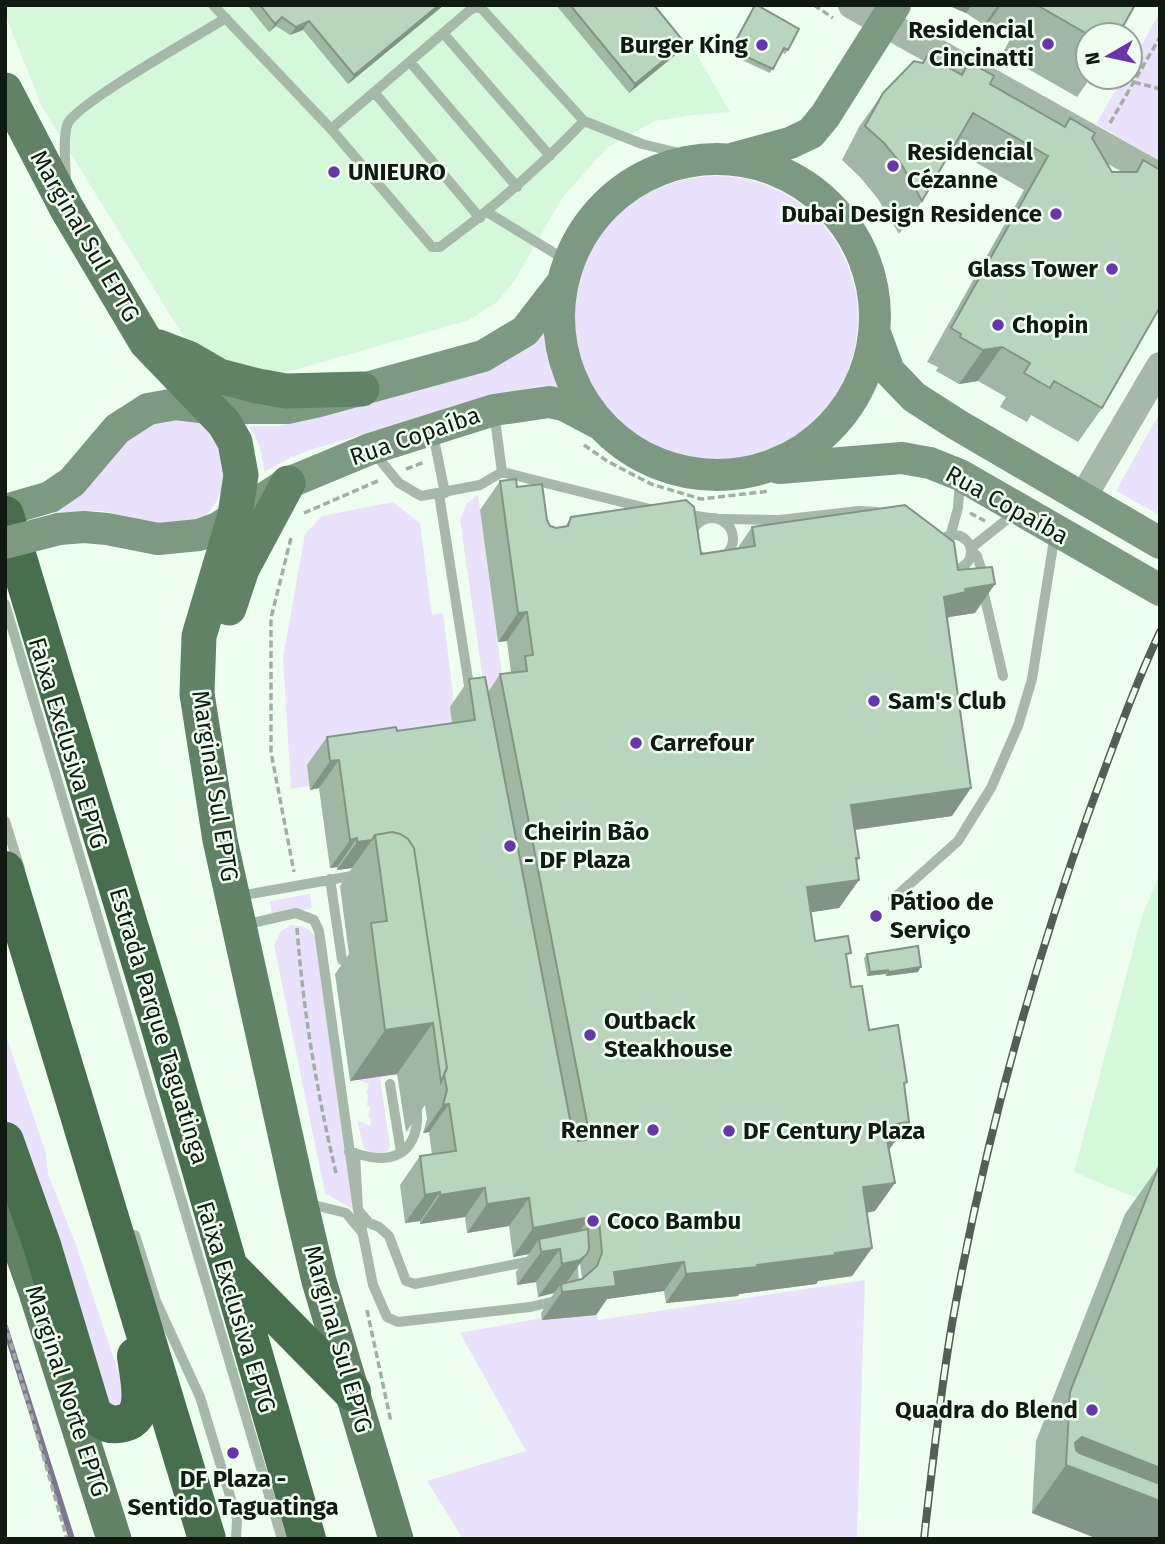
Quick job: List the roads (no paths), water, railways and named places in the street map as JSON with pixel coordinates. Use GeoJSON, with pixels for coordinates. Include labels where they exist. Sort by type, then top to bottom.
{"type":"FeatureCollection","features":[{"type":"Feature","properties":{"kind":"highway","name":"Estrada Parque Taguatinga"},"geometry":{"type":"LineString","coordinates":[[5,513],[231,1269],[307,1539]]}},
{"type":"Feature","properties":{"kind":"highway"},"geometry":{"type":"LineString","coordinates":[[14,872],[124,1267],[207,1539]]}},
{"type":"Feature","properties":{"kind":"highway"},"geometry":{"type":"LineString","coordinates":[[5,1141],[42,1245],[93,1413],[106,1424],[117,1425],[130,1422],[142,1398],[124,1267]]}},
{"type":"Feature","properties":{"kind":"highway"},"geometry":{"type":"LineString","coordinates":[[231,1269],[352,1392]]}},
{"type":"Feature","properties":{"kind":"main road"},"geometry":{"type":"LineString","coordinates":[[5,513],[50,497],[72,481],[117,429],[148,409],[176,404],[208,408],[287,408],[483,356],[525,331],[566,272],[584,231],[606,204],[634,182],[666,166],[700,158],[734,158],[790,143],[811,133],[825,116],[889,14]]}},
{"type":"Feature","properties":{"kind":"main road","name":"Marginal Sul EPTG"},"geometry":{"type":"LineString","coordinates":[[5,90],[67,209],[146,342],[224,422],[235,442],[241,475],[235,515],[199,636],[197,694],[220,840],[318,1280],[396,1539]]}},
{"type":"Feature","properties":{"kind":"main road"},"geometry":{"type":"LineString","coordinates":[[566,272],[559,320],[565,359],[580,394],[591,434],[675,470],[771,480],[839,420],[863,379],[875,333],[872,283],[854,237],[823,198],[781,171],[734,158]]}},
{"type":"Feature","properties":{"kind":"main road","name":"Rua Copaíba"},"geometry":{"type":"LineString","coordinates":[[875,333],[889,371],[914,397],[1151,538]]}},
{"type":"Feature","properties":{"kind":"main road"},"geometry":{"type":"LineString","coordinates":[[146,342],[188,358],[219,376],[258,386],[286,391],[362,389]]}},
{"type":"Feature","properties":{"kind":"main road","name":"Rua Copaíba"},"geometry":{"type":"LineString","coordinates":[[5,543],[59,528],[107,529],[158,539],[199,535],[218,528],[235,515],[297,497],[370,449],[435,443],[494,410],[549,402],[565,405],[591,434]]}},
{"type":"Feature","properties":{"kind":"main road","name":"Rua Copaíba"},"geometry":{"type":"LineString","coordinates":[[771,480],[902,458],[930,463],[960,475],[1160,590]]}},
{"type":"Feature","properties":{"kind":"main road"},"geometry":{"type":"LineString","coordinates":[[206,753],[220,633],[242,569],[297,497]]}},
{"type":"Feature","properties":{"kind":"main road","name":"Marginal Norte EPTG"},"geometry":{"type":"LineString","coordinates":[[5,1205],[35,1289],[114,1539]]}},
{"type":"Feature","properties":{"kind":"street"},"geometry":{"type":"LineString","coordinates":[[852,5],[889,14],[1160,177]]}},
{"type":"Feature","properties":{"kind":"street"},"geometry":{"type":"LineString","coordinates":[[1083,497],[1160,366]]}},
{"type":"Feature","properties":{"kind":"lane"},"geometry":{"type":"LineString","coordinates":[[213,5],[331,129],[432,247],[440,247],[517,187],[584,121]]}},
{"type":"Feature","properties":{"kind":"lane"},"geometry":{"type":"LineString","coordinates":[[331,129],[476,7],[482,9],[584,121],[642,144],[700,158]]}},
{"type":"Feature","properties":{"kind":"lane"},"geometry":{"type":"LineString","coordinates":[[67,209],[65,141],[68,122],[89,103],[226,19]]}},
{"type":"Feature","properties":{"kind":"lane"},"geometry":{"type":"LineString","coordinates":[[443,33],[550,156]]}},
{"type":"Feature","properties":{"kind":"lane"},"geometry":{"type":"LineString","coordinates":[[410,62],[517,187]]}},
{"type":"Feature","properties":{"kind":"lane"},"geometry":{"type":"LineString","coordinates":[[374,92],[483,215],[566,272]]}},
{"type":"Feature","properties":{"kind":"lane"},"geometry":{"type":"LineString","coordinates":[[494,410],[505,473],[523,489]]}},
{"type":"Feature","properties":{"kind":"lane"},"geometry":{"type":"LineString","coordinates":[[435,443],[471,698]]}},
{"type":"Feature","properties":{"kind":"lane"},"geometry":{"type":"LineString","coordinates":[[370,449],[407,490],[421,496],[486,482],[505,473],[661,514],[715,519],[779,520],[859,511],[889,516]]}},
{"type":"Feature","properties":{"kind":"lane"},"geometry":{"type":"LineString","coordinates":[[945,566],[936,550],[958,508],[960,475]]}},
{"type":"Feature","properties":{"kind":"lane"},"geometry":{"type":"LineString","coordinates":[[486,482],[503,485]]}},
{"type":"Feature","properties":{"kind":"lane"},"geometry":{"type":"LineString","coordinates":[[945,566],[962,568],[970,557],[971,549],[1008,516],[1020,510]]}},
{"type":"Feature","properties":{"kind":"lane"},"geometry":{"type":"LineString","coordinates":[[715,519],[731,529],[732,544],[726,561],[720,559],[707,565],[695,552],[691,534],[698,523],[715,519]]}},
{"type":"Feature","properties":{"kind":"lane"},"geometry":{"type":"LineString","coordinates":[[756,532],[779,520]]}},
{"type":"Feature","properties":{"kind":"lane"},"geometry":{"type":"LineString","coordinates":[[681,530],[691,540]]}},
{"type":"Feature","properties":{"kind":"lane"},"geometry":{"type":"LineString","coordinates":[[893,899],[958,841],[991,788],[1018,726],[1032,679],[1056,530]]}},
{"type":"Feature","properties":{"kind":"lane"},"geometry":{"type":"LineString","coordinates":[[943,536],[961,537],[980,562],[984,594],[1003,676]]}},
{"type":"Feature","properties":{"kind":"lane"},"geometry":{"type":"LineString","coordinates":[[732,544],[744,538]]}},
{"type":"Feature","properties":{"kind":"lane"},"geometry":{"type":"LineString","coordinates":[[925,548],[984,594]]}},
{"type":"Feature","properties":{"kind":"lane","name":"Faixa Exclusiva EPTG"},"geometry":{"type":"LineString","coordinates":[[5,604],[282,1539]]}},
{"type":"Feature","properties":{"kind":"lane"},"geometry":{"type":"LineString","coordinates":[[5,821],[14,872]]}},
{"type":"Feature","properties":{"kind":"lane"},"geometry":{"type":"LineString","coordinates":[[237,911],[330,879],[356,875],[367,877]]}},
{"type":"Feature","properties":{"kind":"lane"},"geometry":{"type":"LineString","coordinates":[[330,879],[342,960]]}},
{"type":"Feature","properties":{"kind":"lane"},"geometry":{"type":"LineString","coordinates":[[237,911],[296,914],[314,920],[319,931],[352,1153],[358,1210],[361,1231],[373,1285],[387,1317],[398,1322],[530,1307],[560,1300],[570,1293],[574,1282],[572,1253],[415,1284],[406,1281],[389,1236],[369,1223],[358,1210]]}},
{"type":"Feature","properties":{"kind":"lane"},"geometry":{"type":"LineString","coordinates":[[390,1084],[401,1152]]}},
{"type":"Feature","properties":{"kind":"lane"},"geometry":{"type":"LineString","coordinates":[[352,1153],[382,1159],[407,1148],[415,1135],[419,1120],[415,1095]]}},
{"type":"Feature","properties":{"kind":"lane"},"geometry":{"type":"LineString","coordinates":[[300,1201],[346,1213],[361,1231]]}},
{"type":"Feature","properties":{"kind":"lane"},"geometry":{"type":"LineString","coordinates":[[131,1221],[156,1301],[200,1397],[237,1519],[236,1539]]}},
{"type":"Feature","properties":{"kind":"waterway"},"geometry":{"type":"LineString","coordinates":[[5,1327],[72,1539]]}},
{"type":"Feature","properties":{"kind":"railway"},"geometry":{"type":"LineString","coordinates":[[924,1539],[952,1324],[993,1128],[1028,999],[1068,872],[1123,720],[1160,632]]}},
{"type":"Feature","properties":{"kind":"place","name":"Residencial Cincinatti"},"geometry":{"type":"Point","coordinates":[1048,44]}},
{"type":"Feature","properties":{"kind":"place","name":"Burger King"},"geometry":{"type":"Point","coordinates":[762,45]}},
{"type":"Feature","properties":{"kind":"place","name":"Residencial Cézanne"},"geometry":{"type":"Point","coordinates":[893,166]}},
{"type":"Feature","properties":{"kind":"place","name":"UNIEURO"},"geometry":{"type":"Point","coordinates":[334,172]}},
{"type":"Feature","properties":{"kind":"place","name":"Dubai Design Residence"},"geometry":{"type":"Point","coordinates":[1056,214]}},
{"type":"Feature","properties":{"kind":"place","name":"Glass Tower"},"geometry":{"type":"Point","coordinates":[1112,269]}},
{"type":"Feature","properties":{"kind":"place","name":"Chopin"},"geometry":{"type":"Point","coordinates":[998,325]}},
{"type":"Feature","properties":{"kind":"place","name":"Sam's Club"},"geometry":{"type":"Point","coordinates":[874,701]}},
{"type":"Feature","properties":{"kind":"place","name":"Carrefour"},"geometry":{"type":"Point","coordinates":[636,743]}},
{"type":"Feature","properties":{"kind":"place","name":"Cheirin Bão - DF Plaza"},"geometry":{"type":"Point","coordinates":[510,846]}},
{"type":"Feature","properties":{"kind":"place","name":"Pátioo de Serviço"},"geometry":{"type":"Point","coordinates":[876,916]}},
{"type":"Feature","properties":{"kind":"place","name":"Outback Steakhouse"},"geometry":{"type":"Point","coordinates":[590,1035]}},
{"type":"Feature","properties":{"kind":"place","name":"Renner"},"geometry":{"type":"Point","coordinates":[653,1130]}},
{"type":"Feature","properties":{"kind":"place","name":"DF Century Plaza"},"geometry":{"type":"Point","coordinates":[729,1131]}},
{"type":"Feature","properties":{"kind":"place","name":"Coco Bambu"},"geometry":{"type":"Point","coordinates":[593,1221]}},
{"type":"Feature","properties":{"kind":"place","name":"Quadra do Blend"},"geometry":{"type":"Point","coordinates":[1092,1410]}},
{"type":"Feature","properties":{"kind":"place","name":"DF Plaza - Sentido Taguatinga"},"geometry":{"type":"Point","coordinates":[233,1453]}}]}
